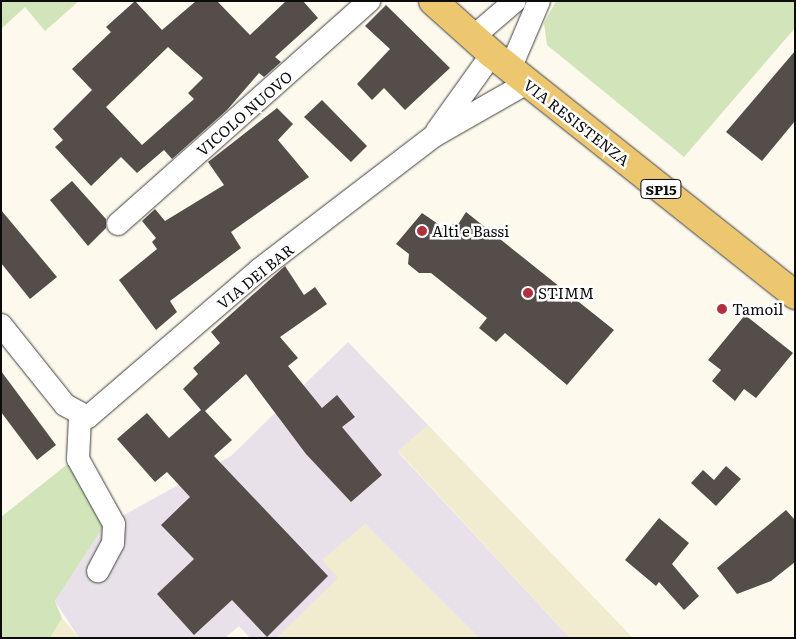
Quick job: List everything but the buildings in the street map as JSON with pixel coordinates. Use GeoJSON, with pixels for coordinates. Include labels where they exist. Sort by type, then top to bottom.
{"type":"FeatureCollection","features":[{"type":"Feature","properties":{"kind":"main road","name":"VIA RESISTENZA"},"geometry":{"type":"LineString","coordinates":[[433,1],[500,61],[795,296]]}},
{"type":"Feature","properties":{"kind":"street","name":"VICOLO NUOVO"},"geometry":{"type":"LineString","coordinates":[[118,224],[369,1]]}},
{"type":"Feature","properties":{"kind":"street"},"geometry":{"type":"LineString","coordinates":[[500,61],[515,1]]}},
{"type":"Feature","properties":{"kind":"street"},"geometry":{"type":"LineString","coordinates":[[500,61],[539,1]]}},
{"type":"Feature","properties":{"kind":"street","name":"VIA DEI BAR"},"geometry":{"type":"LineString","coordinates":[[434,136],[500,61]]}},
{"type":"Feature","properties":{"kind":"street","name":"VIA DEI BAR"},"geometry":{"type":"LineString","coordinates":[[80,416],[98,412],[260,269],[434,136],[500,61]]}},
{"type":"Feature","properties":{"kind":"street"},"geometry":{"type":"LineString","coordinates":[[1,325],[64,405],[80,416],[78,459],[114,524],[113,543],[98,572]]}},
{"type":"Feature","properties":{"kind":"shaded area"},"geometry":{"type":"Polygon","coordinates":[[[348,342],[428,425],[398,452],[570,638],[479,638],[365,524],[339,578],[277,638],[250,638],[239,626],[225,638],[79,638],[55,601],[104,526],[231,456],[348,342]]]}},
{"type":"Feature","properties":{"kind":"shaded area"},"geometry":{"type":"Polygon","coordinates":[[[428,425],[633,638],[570,638],[398,451],[428,425]]]}},
{"type":"Feature","properties":{"kind":"shaded area"},"geometry":{"type":"Polygon","coordinates":[[[365,524],[479,638],[277,638],[338,578],[322,560],[365,524]]]}},
{"type":"Feature","properties":{"kind":"shaded area"},"geometry":{"type":"Polygon","coordinates":[[[62,618],[79,638],[50,638],[62,618]]]}},
{"type":"Feature","properties":{"kind":"green space"},"geometry":{"type":"Polygon","coordinates":[[[1,1],[79,1],[45,31],[25,7],[1,29],[1,1]]]}},
{"type":"Feature","properties":{"kind":"green space"},"geometry":{"type":"Polygon","coordinates":[[[556,1],[795,1],[795,28],[684,157],[547,45],[544,23],[556,1]]]}},
{"type":"Feature","properties":{"kind":"green space"},"geometry":{"type":"Polygon","coordinates":[[[69,463],[104,526],[55,601],[62,618],[50,638],[1,638],[1,517],[69,463]]]}},
{"type":"Feature","properties":{"kind":"place","name":"Alti e Bassi"},"geometry":{"type":"Point","coordinates":[422,231]}},
{"type":"Feature","properties":{"kind":"place","name":"STIMM"},"geometry":{"type":"Point","coordinates":[528,293]}},
{"type":"Feature","properties":{"kind":"place","name":"Tamoil"},"geometry":{"type":"Point","coordinates":[722,309]}}]}
